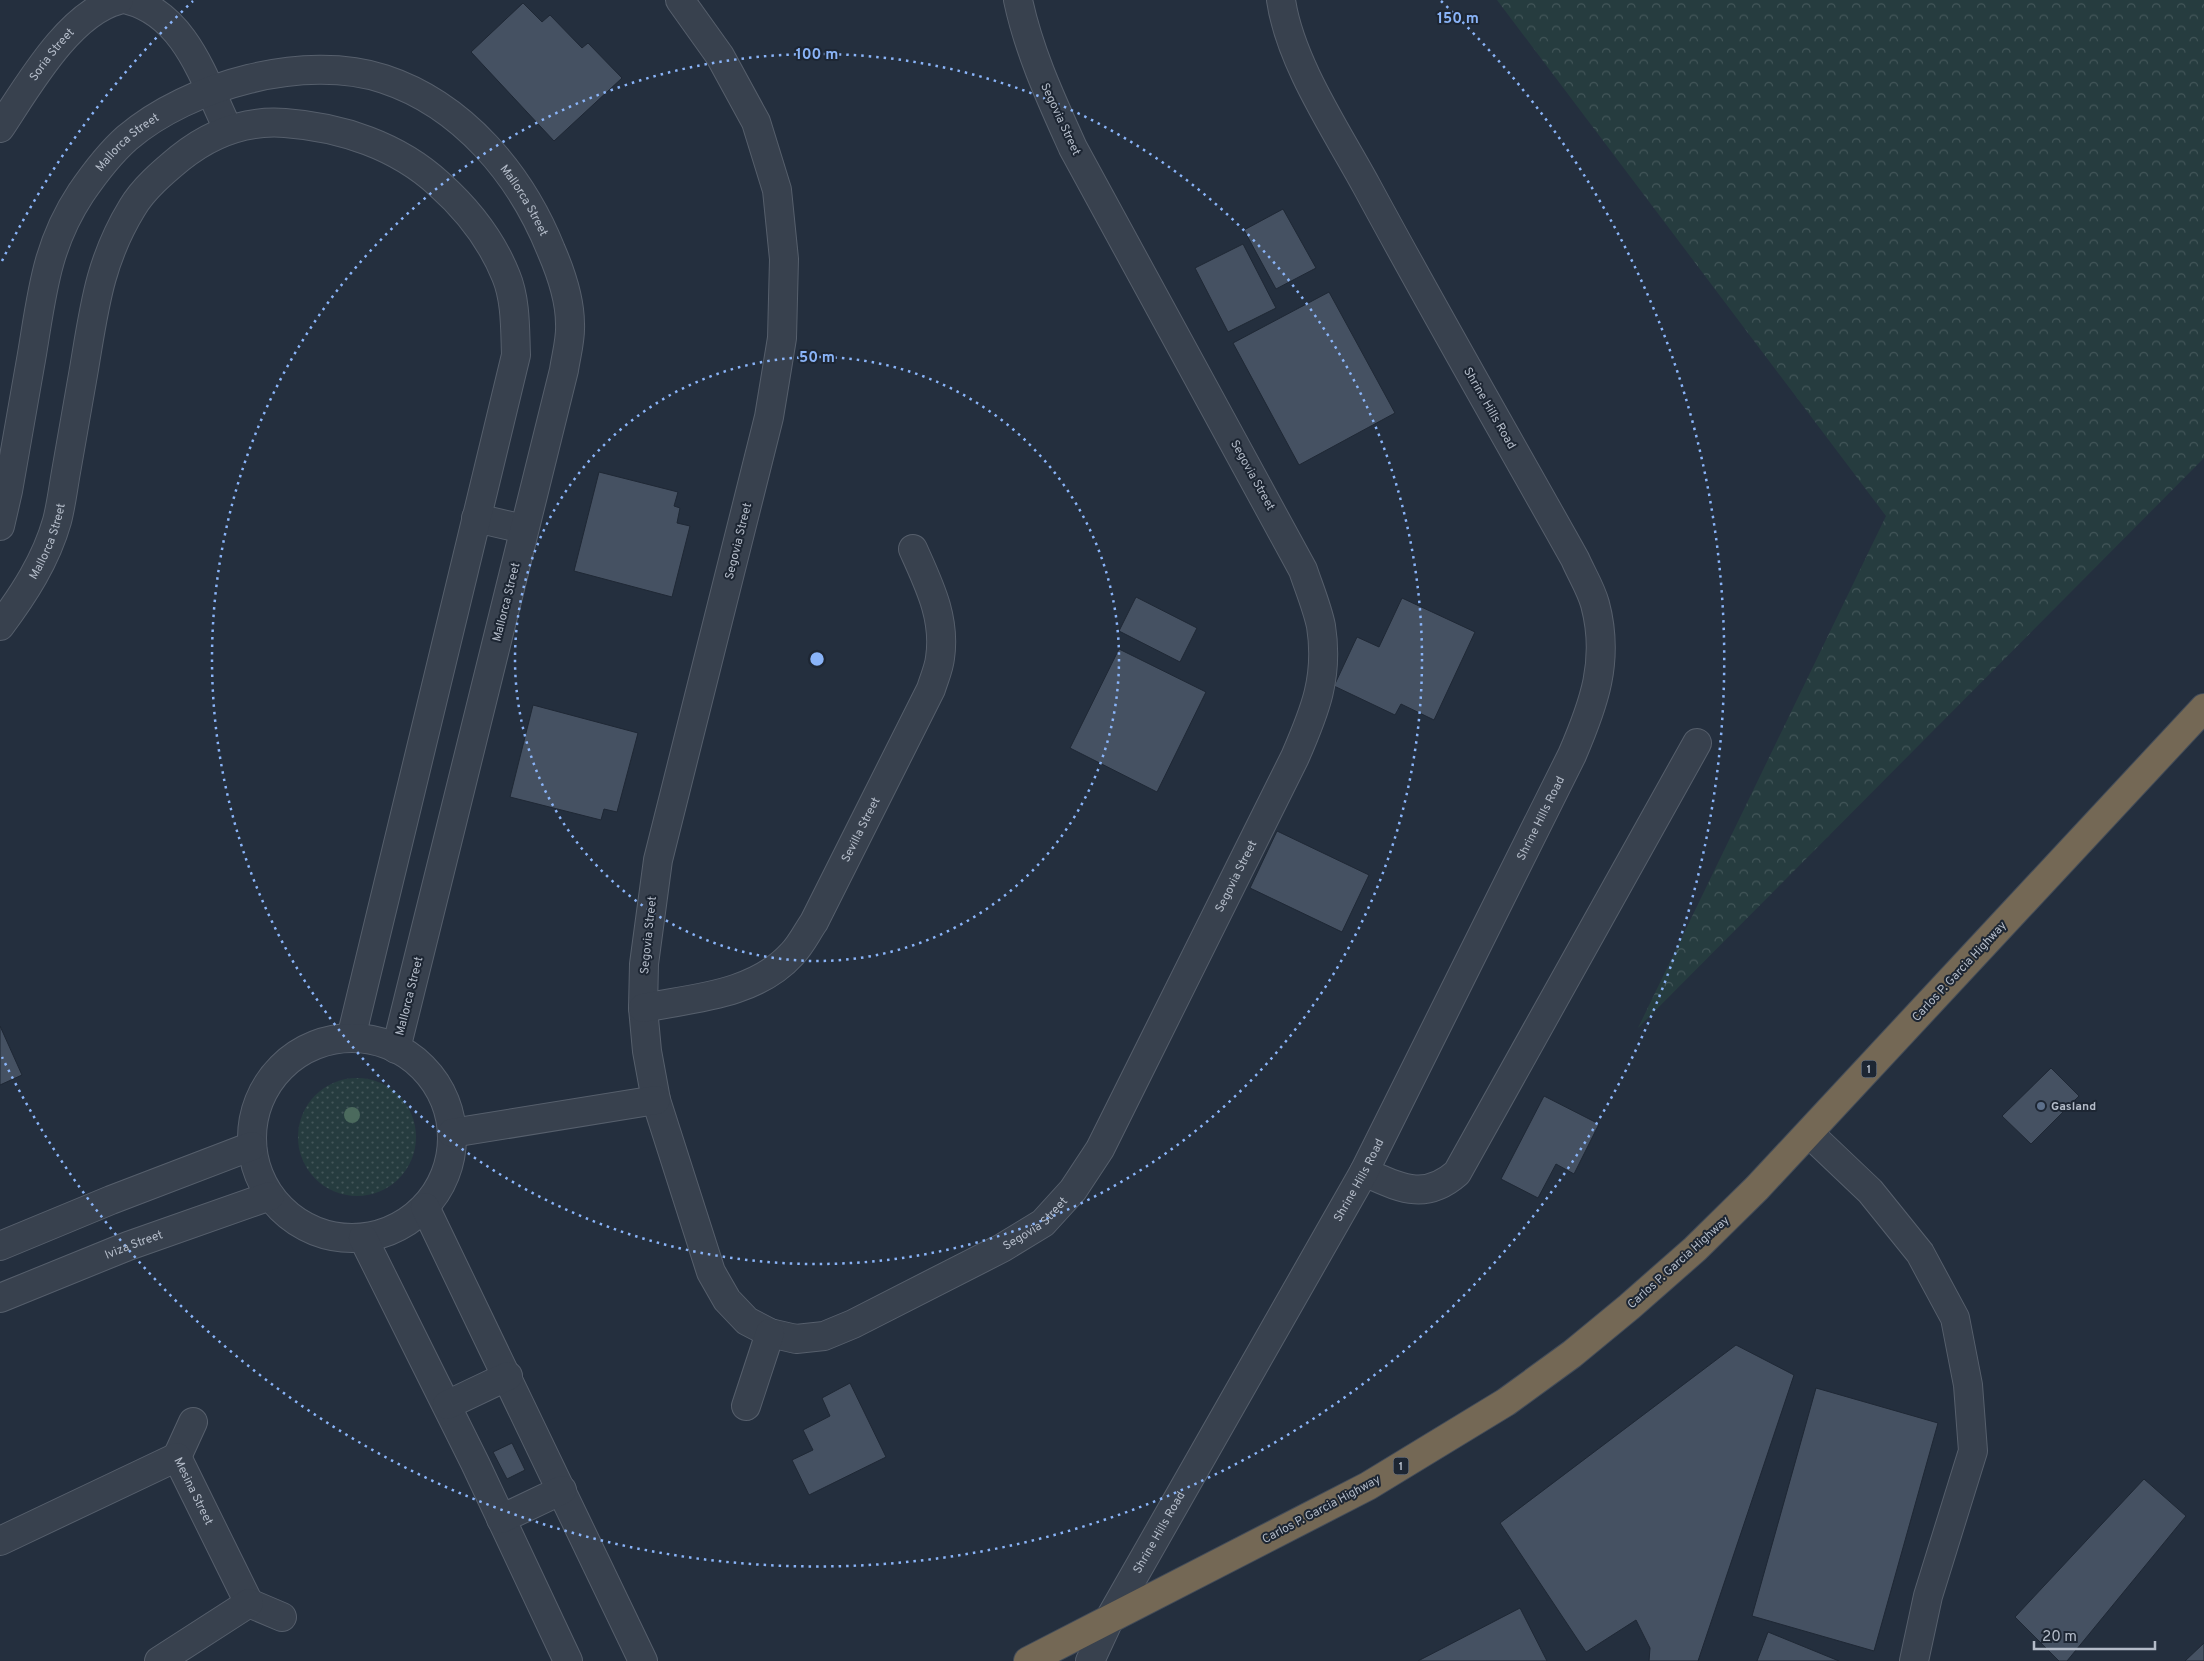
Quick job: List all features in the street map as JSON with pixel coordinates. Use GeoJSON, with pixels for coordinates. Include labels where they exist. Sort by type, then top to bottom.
{"type":"FeatureCollection","features":[{"type":"Feature","properties":{"kind":"highway","name":"Carlos P. Garcia Highway"},"geometry":{"type":"LineString","coordinates":[[1028,1661],[1368,1486],[1506,1402],[1572,1354],[1695,1249],[1810,1134],[2025,899],[2204,708]]}},
{"type":"Feature","properties":{"kind":"street","name":"Soria Street"},"geometry":{"type":"LineString","coordinates":[[0,128],[76,24],[105,4],[119,0]]}},
{"type":"Feature","properties":{"kind":"street"},"geometry":{"type":"LineString","coordinates":[[128,0],[155,10],[171,24],[185,42],[228,129]]}},
{"type":"Feature","properties":{"kind":"street","name":"Segovia Street"},"geometry":{"type":"LineString","coordinates":[[680,0],[720,56],[756,122],[777,190],[784,259],[782,338],[769,417],[658,860],[644,964],[643,1008],[647,1051],[656,1100],[711,1272],[727,1300],[747,1321],[770,1333],[796,1339],[824,1336],[853,1324],[1002,1248],[1043,1223],[1072,1190],[1100,1148],[1295,757],[1315,712],[1324,671],[1320,625],[1303,570],[1073,148],[1040,72],[1024,29],[1018,0]]}},
{"type":"Feature","properties":{"kind":"street","name":"Shrine Hills Road"},"geometry":{"type":"LineString","coordinates":[[1090,1661],[1110,1618],[1364,1172],[1572,755],[1591,710],[1600,672],[1601,638],[1595,603],[1575,558],[1408,264],[1310,83],[1293,45],[1281,0]]}},
{"type":"Feature","properties":{"kind":"street","name":"Mallorca Street"},"geometry":{"type":"LineString","coordinates":[[0,526],[10,481],[46,268],[61,226],[81,193],[102,165],[128,138],[159,117],[209,90],[254,77],[300,71],[340,71],[383,79],[422,96],[460,122],[496,156],[523,193],[546,236],[562,276],[570,325],[564,370],[396,1049]]}},
{"type":"Feature","properties":{"kind":"street","name":"Mallorca Street"},"geometry":{"type":"LineString","coordinates":[[0,626],[21,597],[43,559],[57,521],[98,286],[112,244],[133,206],[164,172],[196,146],[228,129],[263,121],[307,124],[342,132],[384,147],[424,170],[458,201],[487,240],[507,278],[515,318],[516,355],[352,1038]]}},
{"type":"Feature","properties":{"kind":"street"},"geometry":{"type":"LineString","coordinates":[[476,518],[524,529]]}},
{"type":"Feature","properties":{"kind":"street","name":"Sevilla Street"},"geometry":{"type":"LineString","coordinates":[[643,1008],[732,990],[766,976],[793,954],[814,922],[931,688],[940,660],[942,631],[936,602],[913,549]]}},
{"type":"Feature","properties":{"kind":"street"},"geometry":{"type":"LineString","coordinates":[[1364,1172],[1402,1188],[1418,1191],[1433,1189],[1446,1183],[1457,1174],[1696,743]]}},
{"type":"Feature","properties":{"kind":"street"},"geometry":{"type":"LineString","coordinates":[[352,1038],[375,1041],[396,1049],[425,1070],[444,1099],[452,1133],[452,1153],[438,1191],[426,1207],[408,1222],[387,1232],[364,1238],[337,1238],[311,1230],[288,1215],[270,1196],[261,1180],[252,1146],[253,1122],[259,1100],[276,1073],[286,1062],[306,1048],[328,1041],[352,1038]]}},
{"type":"Feature","properties":{"kind":"street"},"geometry":{"type":"LineString","coordinates":[[452,1133],[656,1100]]}},
{"type":"Feature","properties":{"kind":"street"},"geometry":{"type":"LineString","coordinates":[[1810,1134],[1870,1191],[1920,1253],[1955,1318],[1968,1385],[1973,1451],[1928,1596],[1914,1661]]}},
{"type":"Feature","properties":{"kind":"street"},"geometry":{"type":"LineString","coordinates":[[0,1246],[252,1146]]}},
{"type":"Feature","properties":{"kind":"street","name":"Iviza Street"},"geometry":{"type":"LineString","coordinates":[[0,1298],[128,1246],[270,1196]]}},
{"type":"Feature","properties":{"kind":"street"},"geometry":{"type":"LineString","coordinates":[[426,1207],[643,1661]]}},
{"type":"Feature","properties":{"kind":"street"},"geometry":{"type":"LineString","coordinates":[[364,1238],[568,1661]]}},
{"type":"Feature","properties":{"kind":"street"},"geometry":{"type":"LineString","coordinates":[[746,1406],[770,1333]]}},
{"type":"Feature","properties":{"kind":"street"},"geometry":{"type":"LineString","coordinates":[[446,1405],[508,1376]]}},
{"type":"Feature","properties":{"kind":"street"},"geometry":{"type":"LineString","coordinates":[[177,1457],[193,1422]]}},
{"type":"Feature","properties":{"kind":"street","name":"Mesina Street"},"geometry":{"type":"LineString","coordinates":[[0,1541],[177,1457],[249,1603]]}},
{"type":"Feature","properties":{"kind":"street"},"geometry":{"type":"LineString","coordinates":[[501,1519],[562,1490]]}},
{"type":"Feature","properties":{"kind":"street"},"geometry":{"type":"LineString","coordinates":[[159,1661],[249,1603],[282,1617]]}},
{"type":"Feature","properties":{"kind":"green space"},"geometry":{"type":"Polygon","coordinates":[[[1497,0],[2204,0],[2204,458],[1638,1028],[1886,516],[1497,0]]]}},
{"type":"Feature","properties":{"kind":"green space"},"geometry":{"type":"Polygon","coordinates":[[[357,1078],[380,1083],[399,1095],[411,1114],[416,1137],[411,1160],[399,1179],[380,1191],[357,1196],[334,1191],[315,1179],[303,1160],[298,1137],[303,1114],[315,1095],[334,1083],[357,1078]]]}},
{"type":"Feature","properties":{"kind":"building"},"geometry":{"type":"Polygon","coordinates":[[[523,3],[542,22],[550,15],[582,48],[588,43],[622,78],[554,141],[471,52],[523,3]]]}},
{"type":"Feature","properties":{"kind":"building"},"geometry":{"type":"Polygon","coordinates":[[[1283,209],[1316,268],[1276,289],[1244,230],[1283,209]]]}},
{"type":"Feature","properties":{"kind":"building"},"geometry":{"type":"Polygon","coordinates":[[[1243,244],[1276,308],[1228,332],[1195,268],[1243,244]]]}},
{"type":"Feature","properties":{"kind":"building"},"geometry":{"type":"Polygon","coordinates":[[[1329,292],[1395,413],[1299,465],[1233,343],[1329,292]]]}},
{"type":"Feature","properties":{"kind":"building"},"geometry":{"type":"Polygon","coordinates":[[[599,472],[678,492],[674,506],[680,508],[677,523],[690,526],[672,597],[574,571],[599,472]]]}},
{"type":"Feature","properties":{"kind":"building"},"geometry":{"type":"Polygon","coordinates":[[[1136,597],[1197,628],[1180,662],[1119,631],[1136,597]]]}},
{"type":"Feature","properties":{"kind":"building"},"geometry":{"type":"Polygon","coordinates":[[[1402,598],[1475,632],[1434,720],[1401,704],[1395,715],[1334,686],[1357,637],[1379,647],[1402,598]]]}},
{"type":"Feature","properties":{"kind":"building"},"geometry":{"type":"Polygon","coordinates":[[[1119,649],[1206,692],[1157,792],[1070,748],[1119,649]]]}},
{"type":"Feature","properties":{"kind":"building"},"geometry":{"type":"Polygon","coordinates":[[[533,705],[638,733],[617,812],[604,809],[601,820],[510,797],[533,705]]]}},
{"type":"Feature","properties":{"kind":"building"},"geometry":{"type":"Polygon","coordinates":[[[1277,831],[1369,875],[1342,932],[1250,888],[1277,831]]]}},
{"type":"Feature","properties":{"kind":"building"},"geometry":{"type":"Polygon","coordinates":[[[0,1026],[22,1075],[0,1085],[0,1026]]]}},
{"type":"Feature","properties":{"kind":"building","name":"Gasland"},"geometry":{"type":"Polygon","coordinates":[[[2051,1068],[2079,1096],[2031,1144],[2002,1116],[2051,1068]]]}},
{"type":"Feature","properties":{"kind":"building"},"geometry":{"type":"Polygon","coordinates":[[[1544,1096],[1599,1124],[1574,1174],[1556,1164],[1538,1198],[1501,1179],[1544,1096]]]}},
{"type":"Feature","properties":{"kind":"building"},"geometry":{"type":"Polygon","coordinates":[[[1736,1345],[1794,1375],[1698,1661],[1649,1661],[1650,1648],[1636,1620],[1586,1652],[1500,1523],[1736,1345]]]}},
{"type":"Feature","properties":{"kind":"building"},"geometry":{"type":"Polygon","coordinates":[[[850,1383],[886,1457],[809,1495],[792,1460],[813,1450],[803,1430],[830,1416],[822,1398],[850,1383]]]}},
{"type":"Feature","properties":{"kind":"building"},"geometry":{"type":"Polygon","coordinates":[[[1816,1388],[1938,1423],[1874,1651],[1752,1616],[1816,1388]]]}},
{"type":"Feature","properties":{"kind":"building"},"geometry":{"type":"Polygon","coordinates":[[[512,1443],[525,1470],[507,1479],[493,1452],[512,1443]]]}},
{"type":"Feature","properties":{"kind":"building"},"geometry":{"type":"Polygon","coordinates":[[[2144,1479],[2186,1516],[2067,1661],[2059,1661],[2015,1617],[2144,1479]]]}},
{"type":"Feature","properties":{"kind":"building"},"geometry":{"type":"Polygon","coordinates":[[[1520,1608],[1547,1661],[1418,1661],[1520,1608]]]}},
{"type":"Feature","properties":{"kind":"building"},"geometry":{"type":"Polygon","coordinates":[[[1768,1632],[1839,1661],[1757,1661],[1768,1632]]]}},
{"type":"Feature","properties":{"kind":"building"},"geometry":{"type":"Polygon","coordinates":[[[2204,1643],[2204,1661],[2185,1661],[2204,1643]]]}},
{"type":"Feature","properties":{"kind":"place","name":"Gasland"},"geometry":{"type":"Point","coordinates":[2041,1106]}}]}
